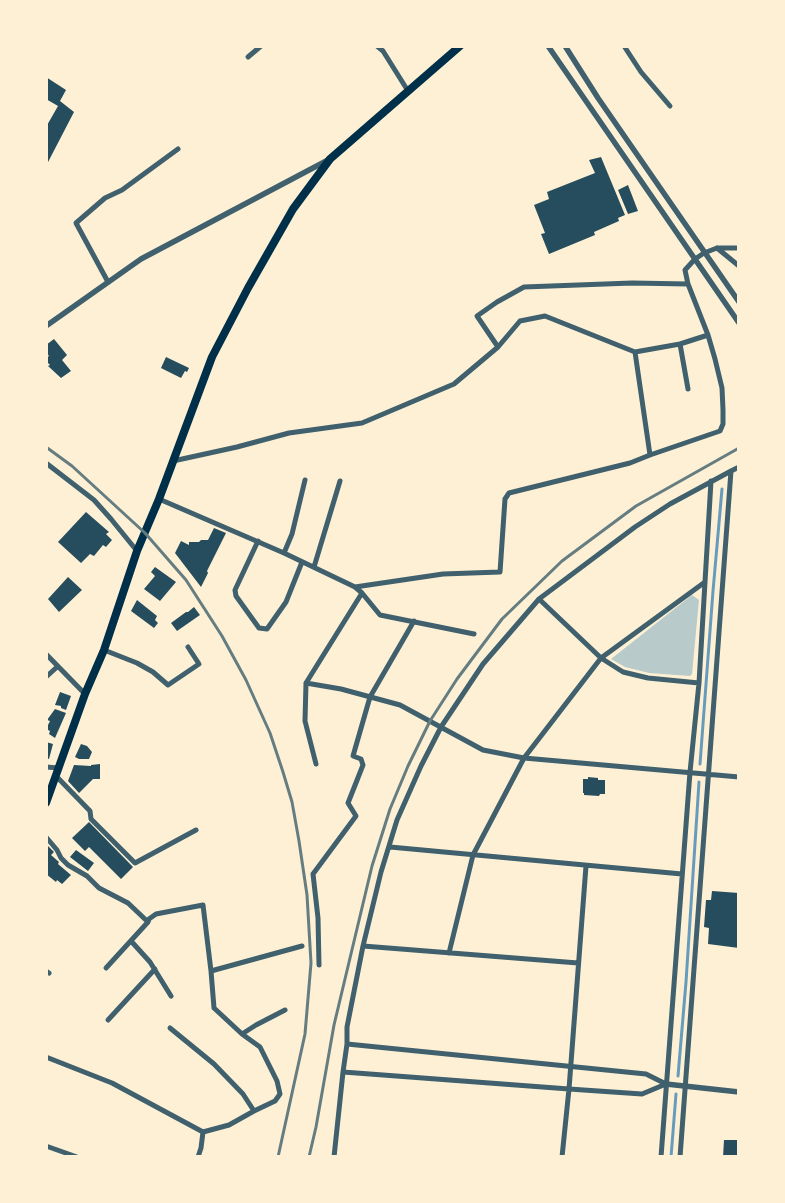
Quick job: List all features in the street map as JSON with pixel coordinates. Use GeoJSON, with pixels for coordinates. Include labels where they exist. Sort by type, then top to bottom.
{"type":"FeatureCollection","features":[{"type":"Feature","properties":{"kind":"highway"},"geometry":{"type":"LineString","coordinates":[[46,803],[85,694],[104,650],[137,551],[159,499],[212,358],[248,288],[293,209],[330,159],[460,46]]}},
{"type":"Feature","properties":{"kind":"street"},"geometry":{"type":"LineString","coordinates":[[248,57],[261,46]]}},
{"type":"Feature","properties":{"kind":"street"},"geometry":{"type":"LineString","coordinates":[[377,46],[408,91]]}},
{"type":"Feature","properties":{"kind":"street"},"geometry":{"type":"LineString","coordinates":[[548,46],[739,323]]}},
{"type":"Feature","properties":{"kind":"street"},"geometry":{"type":"LineString","coordinates":[[565,46],[598,98],[739,302]]}},
{"type":"Feature","properties":{"kind":"street"},"geometry":{"type":"LineString","coordinates":[[624,46],[642,72],[670,106]]}},
{"type":"Feature","properties":{"kind":"street"},"geometry":{"type":"LineString","coordinates":[[108,282],[76,223],[106,198],[122,190],[178,149]]}},
{"type":"Feature","properties":{"kind":"street"},"geometry":{"type":"LineString","coordinates":[[46,326],[141,259],[330,159]]}},
{"type":"Feature","properties":{"kind":"street"},"geometry":{"type":"LineString","coordinates":[[717,248],[739,266]]}},
{"type":"Feature","properties":{"kind":"street"},"geometry":{"type":"LineString","coordinates":[[355,587],[443,574],[500,572],[505,499],[509,493],[630,463],[720,431],[723,424],[722,388],[708,335],[688,284],[686,270],[695,259],[704,253],[717,248],[739,248]]}},
{"type":"Feature","properties":{"kind":"street"},"geometry":{"type":"LineString","coordinates":[[498,347],[477,316],[524,287],[632,283],[688,284]]}},
{"type":"Feature","properties":{"kind":"street"},"geometry":{"type":"LineString","coordinates":[[173,461],[289,433],[362,423],[454,384],[498,347],[520,321],[545,316],[635,352],[680,344],[708,335]]}},
{"type":"Feature","properties":{"kind":"street"},"geometry":{"type":"LineString","coordinates":[[680,344],[688,389]]}},
{"type":"Feature","properties":{"kind":"street"},"geometry":{"type":"LineString","coordinates":[[635,352],[650,455]]}},
{"type":"Feature","properties":{"kind":"street"},"geometry":{"type":"LineString","coordinates":[[46,463],[94,500],[137,551]]}},
{"type":"Feature","properties":{"kind":"street"},"geometry":{"type":"LineString","coordinates":[[334,1157],[347,1044],[347,1027],[363,946],[381,872],[397,820],[412,784],[441,727],[483,664],[539,599],[635,527],[670,504],[739,467]]}},
{"type":"Feature","properties":{"kind":"street"},"geometry":{"type":"LineString","coordinates":[[680,1157],[730,471]]}},
{"type":"Feature","properties":{"kind":"street"},"geometry":{"type":"LineString","coordinates":[[284,553],[292,534],[305,480]]}},
{"type":"Feature","properties":{"kind":"street"},"geometry":{"type":"LineString","coordinates":[[314,567],[340,481]]}},
{"type":"Feature","properties":{"kind":"street"},"geometry":{"type":"LineString","coordinates":[[661,1157],[698,683],[711,481]]}},
{"type":"Feature","properties":{"kind":"street"},"geometry":{"type":"LineString","coordinates":[[159,499],[258,541],[355,587],[380,614],[474,634]]}},
{"type":"Feature","properties":{"kind":"street"},"geometry":{"type":"LineString","coordinates":[[258,541],[235,590],[236,596],[259,628],[267,629],[286,602],[302,562]]}},
{"type":"Feature","properties":{"kind":"street"},"geometry":{"type":"LineString","coordinates":[[449,953],[474,855],[524,758],[601,658],[705,582]]}},
{"type":"Feature","properties":{"kind":"street"},"geometry":{"type":"LineString","coordinates":[[316,764],[305,721],[306,683],[362,593]]}},
{"type":"Feature","properties":{"kind":"street"},"geometry":{"type":"LineString","coordinates":[[539,599],[601,658],[623,672],[648,678],[698,683]]}},
{"type":"Feature","properties":{"kind":"street"},"geometry":{"type":"LineString","coordinates":[[319,965],[318,918],[313,874],[356,816],[348,803],[363,765],[361,759],[353,756],[370,697],[414,621]]}},
{"type":"Feature","properties":{"kind":"street"},"geometry":{"type":"LineString","coordinates":[[104,650],[154,672],[168,685],[199,664],[188,647]]}},
{"type":"Feature","properties":{"kind":"street"},"geometry":{"type":"LineString","coordinates":[[46,654],[85,694]]}},
{"type":"Feature","properties":{"kind":"street"},"geometry":{"type":"LineString","coordinates":[[46,677],[58,667]]}},
{"type":"Feature","properties":{"kind":"street"},"geometry":{"type":"LineString","coordinates":[[306,683],[341,689],[400,705],[483,750],[524,758],[739,777]]}},
{"type":"Feature","properties":{"kind":"street"},"geometry":{"type":"LineString","coordinates":[[46,767],[59,768]]}},
{"type":"Feature","properties":{"kind":"street"},"geometry":{"type":"LineString","coordinates":[[56,776],[90,812],[91,819],[135,864],[196,830]]}},
{"type":"Feature","properties":{"kind":"street"},"geometry":{"type":"LineString","coordinates":[[46,837],[68,865],[87,876],[100,888],[128,902],[148,922]]}},
{"type":"Feature","properties":{"kind":"street"},"geometry":{"type":"LineString","coordinates":[[390,847],[682,874]]}},
{"type":"Feature","properties":{"kind":"street"},"geometry":{"type":"LineString","coordinates":[[562,1157],[586,866]]}},
{"type":"Feature","properties":{"kind":"street"},"geometry":{"type":"LineString","coordinates":[[46,1057],[112,1083],[203,1132],[229,1125],[275,1101],[280,1094],[277,1081],[260,1047],[242,1034],[214,1008],[203,905],[156,914],[149,918],[148,922],[106,968]]}},
{"type":"Feature","properties":{"kind":"street"},"geometry":{"type":"LineString","coordinates":[[130,941],[150,962],[171,996]]}},
{"type":"Feature","properties":{"kind":"street"},"geometry":{"type":"LineString","coordinates":[[211,971],[302,946]]}},
{"type":"Feature","properties":{"kind":"street"},"geometry":{"type":"LineString","coordinates":[[363,946],[578,963]]}},
{"type":"Feature","properties":{"kind":"street"},"geometry":{"type":"LineString","coordinates":[[108,1020],[155,969]]}},
{"type":"Feature","properties":{"kind":"street"},"geometry":{"type":"LineString","coordinates":[[242,1034],[285,1010]]}},
{"type":"Feature","properties":{"kind":"street"},"geometry":{"type":"LineString","coordinates":[[170,1028],[214,1064],[243,1094],[254,1111]]}},
{"type":"Feature","properties":{"kind":"street"},"geometry":{"type":"LineString","coordinates":[[347,1044],[646,1074],[666,1084],[739,1092]]}},
{"type":"Feature","properties":{"kind":"street"},"geometry":{"type":"LineString","coordinates":[[343,1072],[642,1094],[666,1084]]}},
{"type":"Feature","properties":{"kind":"street"},"geometry":{"type":"LineString","coordinates":[[198,1157],[203,1132]]}},
{"type":"Feature","properties":{"kind":"street"},"geometry":{"type":"LineString","coordinates":[[46,1146],[77,1157]]}},
{"type":"Feature","properties":{"kind":"shaded area"},"geometry":{"type":"Polygon","coordinates":[[[692,595],[699,600],[692,674],[690,676],[649,673],[625,667],[611,659],[692,595]]]}},
{"type":"Feature","properties":{"kind":"building"},"geometry":{"type":"Polygon","coordinates":[[[46,77],[66,90],[60,101],[74,112],[46,166],[46,127],[58,106],[46,99],[46,77]]]}},
{"type":"Feature","properties":{"kind":"building"},"geometry":{"type":"Polygon","coordinates":[[[601,157],[625,215],[618,218],[619,221],[594,232],[595,235],[549,254],[541,234],[545,233],[534,205],[549,199],[547,192],[595,173],[589,160],[601,157]]]}},
{"type":"Feature","properties":{"kind":"building"},"geometry":{"type":"Polygon","coordinates":[[[628,185],[638,211],[628,214],[618,190],[628,185]]]}},
{"type":"Feature","properties":{"kind":"building"},"geometry":{"type":"Polygon","coordinates":[[[54,339],[67,355],[62,360],[71,371],[61,378],[48,366],[50,365],[46,361],[46,358],[49,356],[46,352],[46,345],[54,339]]]}},
{"type":"Feature","properties":{"kind":"building"},"geometry":{"type":"Polygon","coordinates":[[[166,357],[189,368],[181,378],[161,368],[166,357]]]}},
{"type":"Feature","properties":{"kind":"building"},"geometry":{"type":"Polygon","coordinates":[[[86,512],[109,532],[106,534],[112,540],[106,547],[103,545],[94,556],[90,554],[81,563],[58,542],[86,512]]]}},
{"type":"Feature","properties":{"kind":"building"},"geometry":{"type":"Polygon","coordinates":[[[214,528],[226,533],[201,587],[175,553],[181,541],[189,545],[189,542],[208,540],[214,528]]]}},
{"type":"Feature","properties":{"kind":"building"},"geometry":{"type":"Polygon","coordinates":[[[155,567],[176,582],[160,601],[144,589],[155,576],[151,572],[155,567]]]}},
{"type":"Feature","properties":{"kind":"building"},"geometry":{"type":"Polygon","coordinates":[[[68,577],[82,590],[59,612],[48,599],[68,577]]]}},
{"type":"Feature","properties":{"kind":"building"},"geometry":{"type":"Polygon","coordinates":[[[137,600],[157,616],[155,620],[158,623],[154,628],[131,611],[137,600]]]}},
{"type":"Feature","properties":{"kind":"building"},"geometry":{"type":"Polygon","coordinates":[[[194,607],[200,615],[177,631],[171,623],[194,607]]]}},
{"type":"Feature","properties":{"kind":"building"},"geometry":{"type":"Polygon","coordinates":[[[60,692],[71,696],[66,710],[61,708],[61,706],[55,705],[60,692]]]}},
{"type":"Feature","properties":{"kind":"building"},"geometry":{"type":"Polygon","coordinates":[[[55,709],[66,713],[55,738],[46,729],[50,721],[47,720],[55,709]]]}},
{"type":"Feature","properties":{"kind":"building"},"geometry":{"type":"Polygon","coordinates":[[[46,742],[53,744],[49,759],[46,758],[46,742]]]}},
{"type":"Feature","properties":{"kind":"building"},"geometry":{"type":"Polygon","coordinates":[[[81,744],[87,746],[92,752],[89,759],[75,757],[81,744]]]}},
{"type":"Feature","properties":{"kind":"building"},"geometry":{"type":"Polygon","coordinates":[[[100,764],[100,779],[93,779],[79,793],[68,781],[74,765],[91,766],[100,764]]]}},
{"type":"Feature","properties":{"kind":"building"},"geometry":{"type":"Polygon","coordinates":[[[588,777],[605,780],[605,794],[600,794],[599,796],[584,795],[583,779],[588,779],[588,777]]]}},
{"type":"Feature","properties":{"kind":"building"},"geometry":{"type":"Polygon","coordinates":[[[89,822],[133,867],[121,879],[89,847],[85,851],[72,838],[89,822]]]}},
{"type":"Feature","properties":{"kind":"building"},"geometry":{"type":"Polygon","coordinates":[[[46,844],[54,852],[51,855],[59,862],[58,864],[71,875],[62,884],[46,874],[46,844]]]}},
{"type":"Feature","properties":{"kind":"building"},"geometry":{"type":"Polygon","coordinates":[[[76,850],[94,863],[88,871],[70,857],[76,850]]]}},
{"type":"Feature","properties":{"kind":"building"},"geometry":{"type":"Polygon","coordinates":[[[712,891],[739,893],[739,948],[708,944],[709,928],[704,927],[706,900],[711,900],[712,891]]]}},
{"type":"Feature","properties":{"kind":"building"},"geometry":{"type":"Polygon","coordinates":[[[724,1140],[738,1140],[739,1157],[723,1157],[724,1140]]]}},
{"type":"Feature","properties":{"kind":"waterway"},"geometry":{"type":"LineString","coordinates":[[700,764],[722,489]]}},
{"type":"Feature","properties":{"kind":"waterway"},"geometry":{"type":"LineString","coordinates":[[678,1076],[699,782]]}},
{"type":"Feature","properties":{"kind":"waterway"},"geometry":{"type":"LineString","coordinates":[[671,1157],[676,1094]]}},
{"type":"Feature","properties":{"kind":"railway"},"geometry":{"type":"LineString","coordinates":[[46,447],[72,466],[145,533],[186,580],[222,636],[246,680],[270,733],[283,772],[292,802],[307,895],[311,963],[305,1034],[278,1157]]}},
{"type":"Feature","properties":{"kind":"railway"},"geometry":{"type":"LineString","coordinates":[[309,1157],[334,1025],[372,866],[390,809],[430,721],[457,679],[502,619],[562,561],[636,506],[739,448]]}}]}
